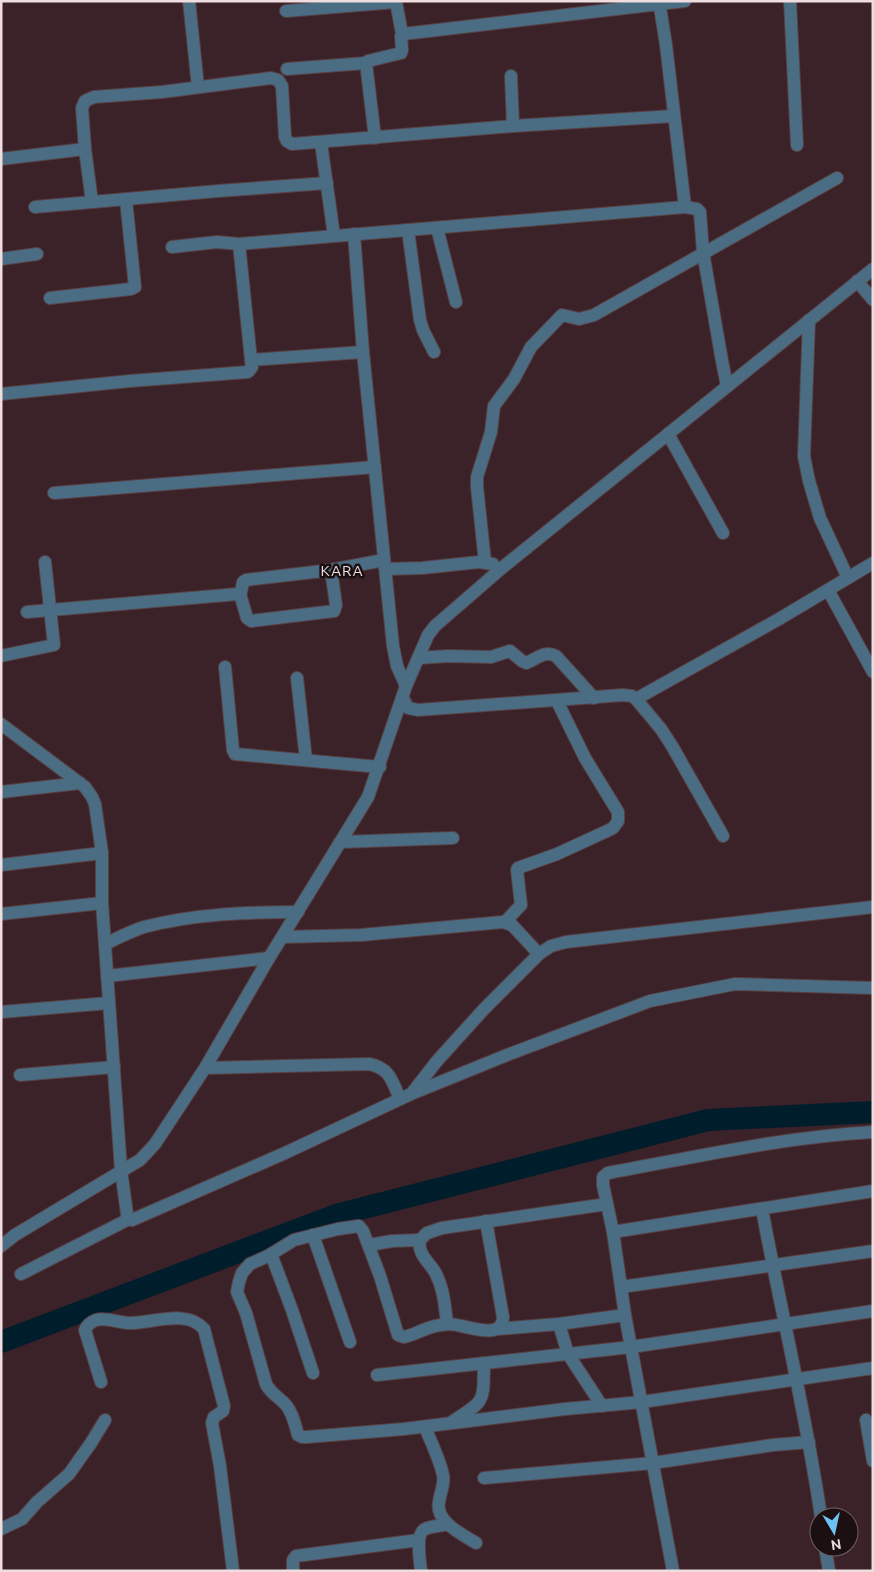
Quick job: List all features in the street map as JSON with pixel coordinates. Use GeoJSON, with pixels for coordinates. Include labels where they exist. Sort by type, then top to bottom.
{"type":"FeatureCollection","features":[{"type":"Feature","properties":{"kind":"street"},"geometry":{"type":"LineString","coordinates":[[189,1],[198,87]]}},
{"type":"Feature","properties":{"kind":"street"},"geometry":{"type":"LineString","coordinates":[[402,34],[659,2],[685,1]]}},
{"type":"Feature","properties":{"kind":"street"},"geometry":{"type":"LineString","coordinates":[[790,1],[797,145]]}},
{"type":"Feature","properties":{"kind":"street"},"geometry":{"type":"LineString","coordinates":[[286,11],[396,2],[402,34],[401,53],[368,60],[366,63],[287,70]]}},
{"type":"Feature","properties":{"kind":"street"},"geometry":{"type":"LineString","coordinates":[[659,2],[666,45],[685,207]]}},
{"type":"Feature","properties":{"kind":"street"},"geometry":{"type":"LineString","coordinates":[[366,63],[375,138]]}},
{"type":"Feature","properties":{"kind":"street"},"geometry":{"type":"LineString","coordinates":[[511,76],[513,126]]}},
{"type":"Feature","properties":{"kind":"street"},"geometry":{"type":"LineString","coordinates":[[92,202],[82,108],[85,101],[94,98],[162,92],[271,78],[278,80],[282,86],[285,137],[292,144],[513,126],[674,116]]}},
{"type":"Feature","properties":{"kind":"street"},"geometry":{"type":"LineString","coordinates":[[321,142],[334,236]]}},
{"type":"Feature","properties":{"kind":"street"},"geometry":{"type":"LineString","coordinates":[[1,159],[85,149]]}},
{"type":"Feature","properties":{"kind":"street"},"geometry":{"type":"LineString","coordinates":[[485,562],[477,487],[478,477],[490,435],[494,406],[514,380],[531,348],[562,315],[579,319],[594,315],[837,178]]}},
{"type":"Feature","properties":{"kind":"street"},"geometry":{"type":"LineString","coordinates":[[35,208],[327,183]]}},
{"type":"Feature","properties":{"kind":"street"},"geometry":{"type":"LineString","coordinates":[[50,298],[135,287],[126,200]]}},
{"type":"Feature","properties":{"kind":"street"},"geometry":{"type":"LineString","coordinates":[[172,248],[217,242],[239,244],[685,207],[697,209],[700,212],[703,252],[727,386]]}},
{"type":"Feature","properties":{"kind":"street"},"geometry":{"type":"LineString","coordinates":[[438,228],[456,302]]}},
{"type":"Feature","properties":{"kind":"street"},"geometry":{"type":"LineString","coordinates":[[408,230],[420,320],[434,352]]}},
{"type":"Feature","properties":{"kind":"street"},"geometry":{"type":"LineString","coordinates":[[354,234],[363,352],[396,662],[408,708],[418,710],[627,695],[636,699],[668,738],[723,836]]}},
{"type":"Feature","properties":{"kind":"street"},"geometry":{"type":"LineString","coordinates":[[1,394],[130,381],[245,373],[251,370],[239,244]]}},
{"type":"Feature","properties":{"kind":"street"},"geometry":{"type":"LineString","coordinates":[[1,259],[37,254]]}},
{"type":"Feature","properties":{"kind":"street"},"geometry":{"type":"LineString","coordinates":[[1,1246],[15,1235],[140,1160],[150,1151],[205,1068],[269,958],[368,797],[380,767],[404,692],[428,636],[435,626],[502,567],[873,269]]}},
{"type":"Feature","properties":{"kind":"street"},"geometry":{"type":"LineString","coordinates":[[858,281],[873,300]]}},
{"type":"Feature","properties":{"kind":"street"},"geometry":{"type":"LineString","coordinates":[[809,320],[804,456],[820,518],[848,578]]}},
{"type":"Feature","properties":{"kind":"street"},"geometry":{"type":"LineString","coordinates":[[251,360],[363,352]]}},
{"type":"Feature","properties":{"kind":"street"},"geometry":{"type":"LineString","coordinates":[[668,434],[723,533]]}},
{"type":"Feature","properties":{"kind":"street"},"geometry":{"type":"LineString","coordinates":[[54,494],[375,467]]}},
{"type":"Feature","properties":{"kind":"street"},"geometry":{"type":"LineString","coordinates":[[1,656],[54,645],[45,562]]}},
{"type":"Feature","properties":{"kind":"street"},"geometry":{"type":"LineString","coordinates":[[331,570],[336,605],[334,612],[249,621],[240,594],[244,581],[331,570],[385,565],[422,568],[485,562],[502,567]]}},
{"type":"Feature","properties":{"kind":"street"},"geometry":{"type":"LineString","coordinates":[[636,699],[873,563]]}},
{"type":"Feature","properties":{"kind":"street"},"geometry":{"type":"LineString","coordinates":[[828,590],[873,672]]}},
{"type":"Feature","properties":{"kind":"street"},"geometry":{"type":"LineString","coordinates":[[27,612],[240,594]]}},
{"type":"Feature","properties":{"kind":"street"},"geometry":{"type":"LineString","coordinates":[[418,658],[448,656],[491,658],[510,651],[526,662],[542,654],[552,654],[556,656],[594,698]]}},
{"type":"Feature","properties":{"kind":"street"},"geometry":{"type":"LineString","coordinates":[[225,667],[234,754],[380,767]]}},
{"type":"Feature","properties":{"kind":"street"},"geometry":{"type":"LineString","coordinates":[[296,678],[306,760]]}},
{"type":"Feature","properties":{"kind":"street"},"geometry":{"type":"LineString","coordinates":[[505,922],[521,905],[518,868],[557,854],[607,831],[616,825],[619,819],[618,812],[585,758],[557,700]]}},
{"type":"Feature","properties":{"kind":"street"},"geometry":{"type":"LineString","coordinates":[[1,724],[80,783],[89,792],[95,804],[102,853],[102,903],[121,1170],[129,1219]]}},
{"type":"Feature","properties":{"kind":"street"},"geometry":{"type":"LineString","coordinates":[[1,792],[80,783]]}},
{"type":"Feature","properties":{"kind":"street"},"geometry":{"type":"LineString","coordinates":[[340,842],[453,838]]}},
{"type":"Feature","properties":{"kind":"street"},"geometry":{"type":"LineString","coordinates":[[1,865],[102,853]]}},
{"type":"Feature","properties":{"kind":"street"},"geometry":{"type":"LineString","coordinates":[[1,914],[102,903]]}},
{"type":"Feature","properties":{"kind":"street"},"geometry":{"type":"LineString","coordinates":[[406,1096],[484,1009],[539,954],[551,946],[566,942],[873,907]]}},
{"type":"Feature","properties":{"kind":"street"},"geometry":{"type":"LineString","coordinates":[[105,944],[145,927],[184,919],[250,912],[298,912]]}},
{"type":"Feature","properties":{"kind":"street"},"geometry":{"type":"LineString","coordinates":[[283,937],[378,933],[505,922],[512,925],[539,954]]}},
{"type":"Feature","properties":{"kind":"street"},"geometry":{"type":"LineString","coordinates":[[107,976],[269,958]]}},
{"type":"Feature","properties":{"kind":"street"},"geometry":{"type":"LineString","coordinates":[[21,1274],[129,1219],[132,1220],[285,1153],[406,1096],[506,1055],[650,1002],[734,984],[873,988]]}},
{"type":"Feature","properties":{"kind":"street"},"geometry":{"type":"LineString","coordinates":[[1,1012],[109,1003]]}},
{"type":"Feature","properties":{"kind":"street"},"geometry":{"type":"LineString","coordinates":[[205,1068],[378,1065],[384,1068],[406,1096]]}},
{"type":"Feature","properties":{"kind":"street"},"geometry":{"type":"LineString","coordinates":[[20,1075],[114,1067]]}},
{"type":"Feature","properties":{"kind":"street"},"geometry":{"type":"LineString","coordinates":[[673,1571],[625,1315],[603,1177],[606,1174],[767,1144],[824,1136],[873,1132]]}},
{"type":"Feature","properties":{"kind":"street"},"geometry":{"type":"LineString","coordinates":[[613,1232],[873,1191]]}},
{"type":"Feature","properties":{"kind":"street"},"geometry":{"type":"LineString","coordinates":[[369,1245],[392,1241],[420,1240],[427,1233],[442,1228],[607,1204]]}},
{"type":"Feature","properties":{"kind":"street"},"geometry":{"type":"LineString","coordinates":[[762,1209],[784,1324],[797,1378],[819,1507]]}},
{"type":"Feature","properties":{"kind":"street"},"geometry":{"type":"LineString","coordinates":[[486,1221],[503,1318],[503,1324],[497,1329]]}},
{"type":"Feature","properties":{"kind":"street"},"geometry":{"type":"LineString","coordinates":[[625,1315],[560,1324],[480,1331],[447,1324],[431,1326],[404,1337],[398,1335],[369,1245],[363,1231],[358,1226],[294,1240],[246,1267],[238,1282],[237,1292],[246,1313],[266,1384],[288,1409],[298,1435],[302,1437],[425,1427],[642,1402],[873,1368]]}},
{"type":"Feature","properties":{"kind":"street"},"geometry":{"type":"LineString","coordinates":[[313,1235],[350,1342]]}},
{"type":"Feature","properties":{"kind":"street"},"geometry":{"type":"LineString","coordinates":[[420,1240],[420,1250],[436,1273],[439,1282],[447,1324]]}},
{"type":"Feature","properties":{"kind":"street"},"geometry":{"type":"LineString","coordinates":[[621,1287],[873,1251]]}},
{"type":"Feature","properties":{"kind":"street"},"geometry":{"type":"LineString","coordinates":[[271,1254],[313,1373]]}},
{"type":"Feature","properties":{"kind":"street"},"geometry":{"type":"LineString","coordinates":[[377,1374],[631,1347],[873,1311]]}},
{"type":"Feature","properties":{"kind":"street"},"geometry":{"type":"LineString","coordinates":[[101,1382],[85,1330],[91,1322],[102,1319],[130,1323],[183,1319],[197,1323],[204,1329],[224,1409],[214,1417],[212,1423],[220,1466],[233,1571]]}},
{"type":"Feature","properties":{"kind":"street"},"geometry":{"type":"LineString","coordinates":[[560,1324],[568,1354],[602,1406]]}},
{"type":"Feature","properties":{"kind":"street"},"geometry":{"type":"LineString","coordinates":[[448,1424],[480,1402],[483,1393],[484,1363]]}},
{"type":"Feature","properties":{"kind":"street"},"geometry":{"type":"LineString","coordinates":[[1,1529],[22,1518],[69,1474],[105,1420]]}},
{"type":"Feature","properties":{"kind":"street"},"geometry":{"type":"LineString","coordinates":[[866,1420],[873,1461]]}},
{"type":"Feature","properties":{"kind":"street"},"geometry":{"type":"LineString","coordinates":[[425,1427],[444,1477],[438,1506],[440,1514],[448,1524],[476,1544]]}},
{"type":"Feature","properties":{"kind":"street"},"geometry":{"type":"LineString","coordinates":[[484,1478],[653,1463],[773,1445],[809,1442]]}},
{"type":"Feature","properties":{"kind":"street"},"geometry":{"type":"LineString","coordinates":[[421,1571],[420,1533],[425,1529],[448,1524]]}},
{"type":"Feature","properties":{"kind":"street"},"geometry":{"type":"LineString","coordinates":[[293,1571],[293,1558],[296,1556],[419,1540]]}},
{"type":"Feature","properties":{"kind":"street"},"geometry":{"type":"LineString","coordinates":[[827,1557],[829,1571]]}},
{"type":"Feature","properties":{"kind":"waterway"},"geometry":{"type":"LineString","coordinates":[[1,1342],[336,1215],[708,1120],[873,1112]]}},
{"type":"Feature","properties":{"kind":"district","name":"KARA"},"geometry":{"type":"Point","coordinates":[342,570]}}]}
